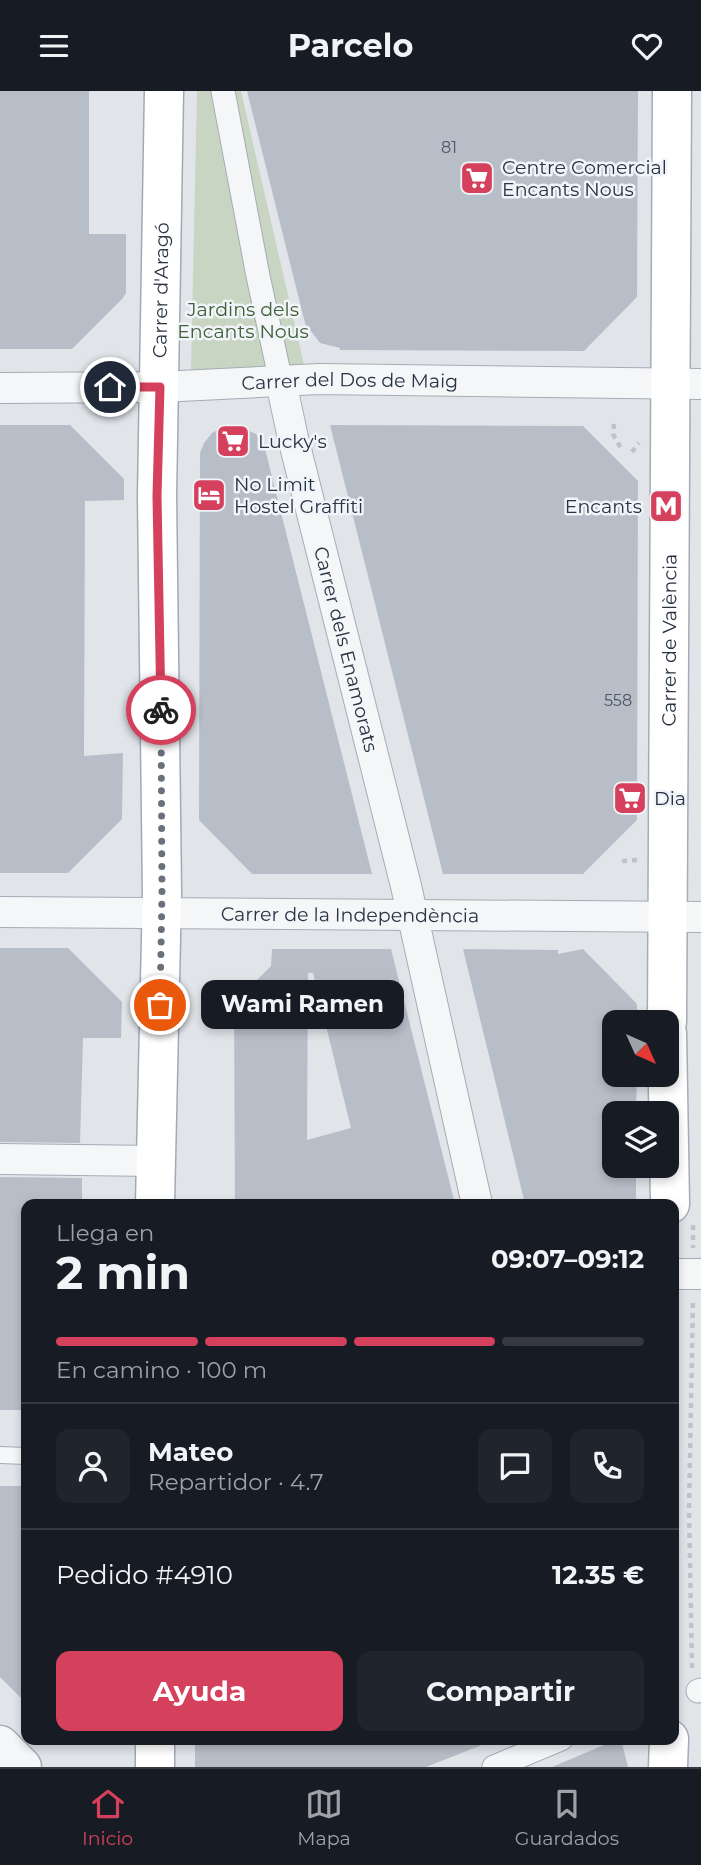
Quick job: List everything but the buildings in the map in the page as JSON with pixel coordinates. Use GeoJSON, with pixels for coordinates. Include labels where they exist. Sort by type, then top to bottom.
{"type":"FeatureCollection","features":[{"type":"Feature","properties":{"kind":"main road","name":"Carrer d'Aragó"},"geometry":{"type":"LineString","coordinates":[[155,1199],[162,913],[157,496],[164,91]]}},
{"type":"Feature","properties":{"kind":"main road","name":"Carrer de València"},"geometry":{"type":"LineString","coordinates":[[669,1010],[684,917],[686,384],[672,91]]}},
{"type":"Feature","properties":{"kind":"main road"},"geometry":{"type":"LineString","coordinates":[[672,1087],[682,1211]]}},
{"type":"Feature","properties":{"kind":"main road"},"geometry":{"type":"LineString","coordinates":[[155,1745],[155,1767]]}},
{"type":"Feature","properties":{"kind":"main road"},"geometry":{"type":"LineString","coordinates":[[668,1745],[668,1767]]}},
{"type":"Feature","properties":{"kind":"street","name":"Carrer dels Enamorats"},"geometry":{"type":"LineString","coordinates":[[223,91],[258,276],[293,438],[406,886],[476,1199]]}},
{"type":"Feature","properties":{"kind":"street","name":"Carrer del Dos de Maig"},"geometry":{"type":"LineString","coordinates":[[0,387],[160,387],[319,379],[686,384]]}},
{"type":"Feature","properties":{"kind":"street","name":"Carrer de la Independència"},"geometry":{"type":"LineString","coordinates":[[0,912],[684,917]]}},
{"type":"Feature","properties":{"kind":"street"},"geometry":{"type":"LineString","coordinates":[[0,1159],[155,1161]]}},
{"type":"Feature","properties":{"kind":"street"},"geometry":{"type":"LineString","coordinates":[[0,1745],[22,1767]]}},
{"type":"Feature","properties":{"kind":"street"},"geometry":{"type":"LineString","coordinates":[[494,1767],[547,1745]]}},
{"type":"Feature","properties":{"kind":"lane"},"geometry":{"type":"LineString","coordinates":[[0,1455],[21,1456]]}},
{"type":"Feature","properties":{"kind":"path"},"geometry":{"type":"LineString","coordinates":[[614,424],[613,434],[622,450]]}},
{"type":"Feature","properties":{"kind":"path"},"geometry":{"type":"LineString","coordinates":[[682,1211],[689,1274],[689,1509],[697,1687]]}},
{"type":"Feature","properties":{"kind":"green space","name":"Jardins dels Encants Nous"},"geometry":{"type":"Polygon","coordinates":[[[197,91],[241,91],[305,369],[191,371],[197,91]]]}},
{"type":"Feature","properties":{"kind":"way so far"},"geometry":{"type":"LineString","coordinates":[[160,1005],[161,710]]}},
{"type":"Feature","properties":{"kind":"place","name":"Centre Comercial Encants Nous"},"geometry":{"type":"Point","coordinates":[477,178]}},
{"type":"Feature","properties":{"kind":"place","name":"Lucky's"},"geometry":{"type":"Point","coordinates":[233,441]}},
{"type":"Feature","properties":{"kind":"place","name":"No Limit Hostel Graffiti"},"geometry":{"type":"Point","coordinates":[209,495]}},
{"type":"Feature","properties":{"kind":"place","name":"Encants"},"geometry":{"type":"Point","coordinates":[666,506]}},
{"type":"Feature","properties":{"kind":"place","name":"Dia"},"geometry":{"type":"Point","coordinates":[630,798]}},
{"type":"Feature","properties":{"kind":"place","name":"Wami Ramen"},"geometry":{"type":"Point","coordinates":[160,1005]}},
{"type":"Feature","properties":{"kind":"route"},"geometry":{"type":"LineString","coordinates":[[110,387],[160,387],[157,496],[161,710]]}}]}
